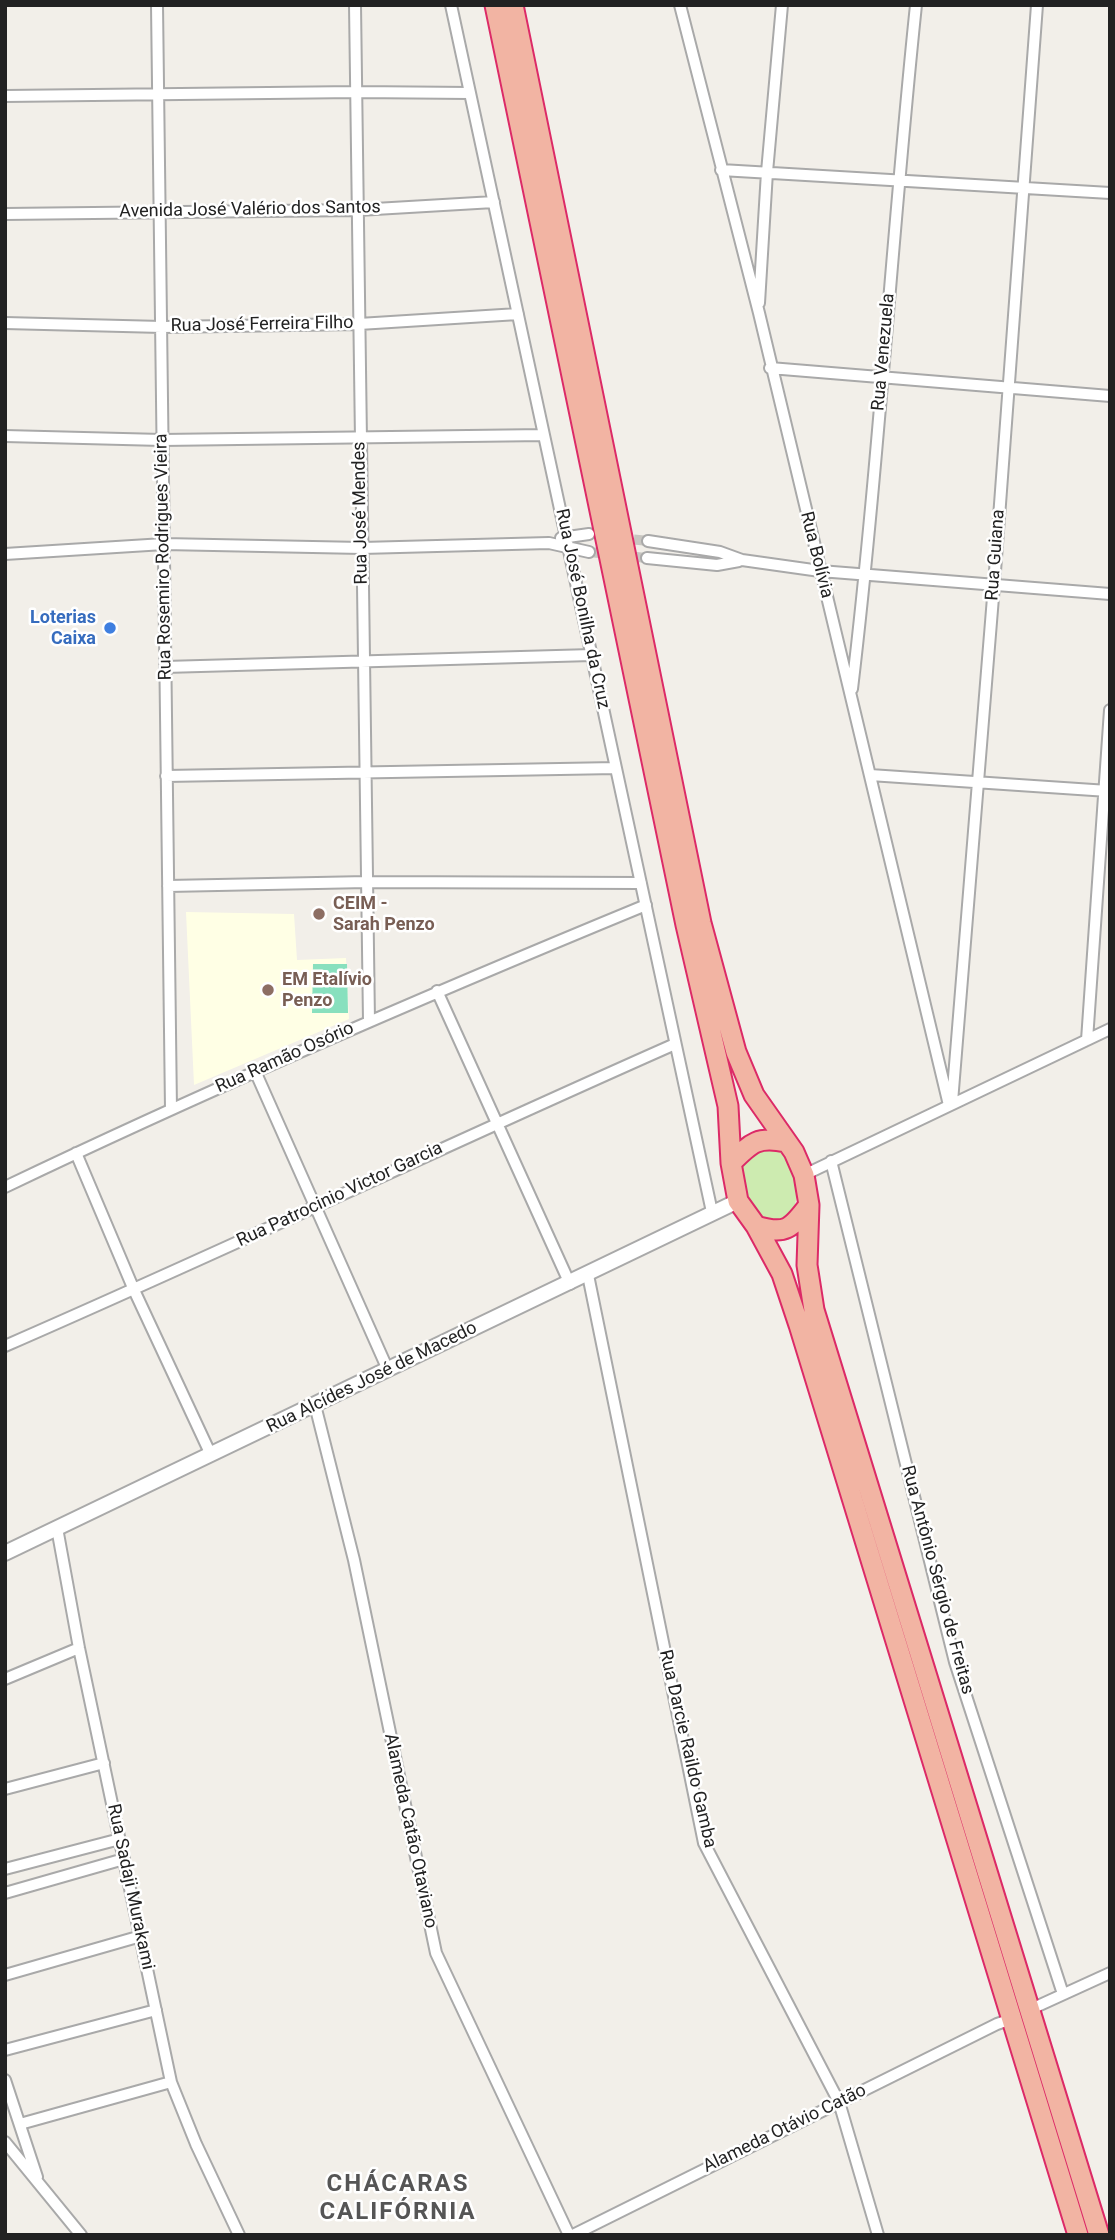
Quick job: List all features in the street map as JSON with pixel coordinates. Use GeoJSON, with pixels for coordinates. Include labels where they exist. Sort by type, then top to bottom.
{"type":"FeatureCollection","features":[{"type":"Feature","properties":{"kind":"highway"},"geometry":{"type":"LineString","coordinates":[[495,5],[686,925],[728,1106],[731,1163],[738,1201],[756,1226],[782,1275],[799,1325],[1078,2235]]}},
{"type":"Feature","properties":{"kind":"highway"},"geometry":{"type":"LineString","coordinates":[[513,5],[701,923],[736,1052],[754,1095],[794,1152],[804,1175],[809,1205],[807,1265],[814,1310],[1013,2018],[1098,2235]]}},
{"type":"Feature","properties":{"kind":"highway"},"geometry":{"type":"LineString","coordinates":[[731,1163],[752,1143],[769,1139],[786,1142]]}},
{"type":"Feature","properties":{"kind":"highway"},"geometry":{"type":"LineString","coordinates":[[756,1226],[774,1231],[786,1230],[795,1224],[809,1205]]}},
{"type":"Feature","properties":{"kind":"street","name":"Rua Rosemiro Rodrigues Vieira"},"geometry":{"type":"LineString","coordinates":[[157,5],[171,1109]]}},
{"type":"Feature","properties":{"kind":"street","name":"Rua José Mendes"},"geometry":{"type":"LineString","coordinates":[[355,5],[369,1021]]}},
{"type":"Feature","properties":{"kind":"street","name":"Rua José Bonilha da Cruz"},"geometry":{"type":"LineString","coordinates":[[451,5],[712,1212]]}},
{"type":"Feature","properties":{"kind":"street","name":"Rua Bolívia"},"geometry":{"type":"LineString","coordinates":[[680,5],[759,313],[770,368],[950,1104]]}},
{"type":"Feature","properties":{"kind":"street"},"geometry":{"type":"LineString","coordinates":[[759,313],[767,173],[782,5]]}},
{"type":"Feature","properties":{"kind":"street","name":"Rua Venezuela"},"geometry":{"type":"LineString","coordinates":[[850,698],[866,573],[898,183],[916,5]]}},
{"type":"Feature","properties":{"kind":"street","name":"Rua Guiana"},"geometry":{"type":"LineString","coordinates":[[950,1104],[994,585],[1037,5]]}},
{"type":"Feature","properties":{"kind":"street"},"geometry":{"type":"LineString","coordinates":[[5,96],[470,93]]}},
{"type":"Feature","properties":{"kind":"street"},"geometry":{"type":"LineString","coordinates":[[721,170],[1110,194]]}},
{"type":"Feature","properties":{"kind":"street","name":"Avenida José Valério dos Santos"},"geometry":{"type":"LineString","coordinates":[[5,214],[358,210],[494,202]]}},
{"type":"Feature","properties":{"kind":"street","name":"Rua José Ferreira Filho"},"geometry":{"type":"LineString","coordinates":[[5,323],[162,327],[359,324],[518,314]]}},
{"type":"Feature","properties":{"kind":"street"},"geometry":{"type":"LineString","coordinates":[[770,368],[1110,396]]}},
{"type":"Feature","properties":{"kind":"street"},"geometry":{"type":"LineString","coordinates":[[5,436],[162,440],[544,435]]}},
{"type":"Feature","properties":{"kind":"street"},"geometry":{"type":"LineString","coordinates":[[549,543],[566,536],[589,534]]}},
{"type":"Feature","properties":{"kind":"street"},"geometry":{"type":"LineString","coordinates":[[648,541],[720,552],[742,560],[820,571],[1110,594]]}},
{"type":"Feature","properties":{"kind":"street"},"geometry":{"type":"LineString","coordinates":[[5,554],[164,544],[362,548],[549,543],[589,552]]}},
{"type":"Feature","properties":{"kind":"street"},"geometry":{"type":"LineString","coordinates":[[648,558],[717,565],[742,560]]}},
{"type":"Feature","properties":{"kind":"street"},"geometry":{"type":"LineString","coordinates":[[165,667],[592,655]]}},
{"type":"Feature","properties":{"kind":"street"},"geometry":{"type":"LineString","coordinates":[[1087,1040],[1110,710]]}},
{"type":"Feature","properties":{"kind":"street"},"geometry":{"type":"LineString","coordinates":[[166,776],[616,768]]}},
{"type":"Feature","properties":{"kind":"street"},"geometry":{"type":"LineString","coordinates":[[870,775],[1106,791]]}},
{"type":"Feature","properties":{"kind":"street"},"geometry":{"type":"LineString","coordinates":[[168,886],[367,882],[641,883]]}},
{"type":"Feature","properties":{"kind":"street","name":"Rua Ramão Osório"},"geometry":{"type":"LineString","coordinates":[[5,1187],[254,1071],[437,991],[646,905]]}},
{"type":"Feature","properties":{"kind":"street"},"geometry":{"type":"LineString","coordinates":[[437,991],[570,1283]]}},
{"type":"Feature","properties":{"kind":"street"},"geometry":{"type":"LineString","coordinates":[[804,1175],[1110,1029]]}},
{"type":"Feature","properties":{"kind":"street","name":"Rua Patrocinio Victor Garcia"},"geometry":{"type":"LineString","coordinates":[[5,1346],[134,1290],[495,1123],[676,1044]]}},
{"type":"Feature","properties":{"kind":"street"},"geometry":{"type":"LineString","coordinates":[[254,1071],[388,1370]]}},
{"type":"Feature","properties":{"kind":"street"},"geometry":{"type":"LineString","coordinates":[[76,1153],[134,1290],[211,1455]]}},
{"type":"Feature","properties":{"kind":"street","name":"Rua Antônio Sérgio de Freitas"},"geometry":{"type":"LineString","coordinates":[[831,1161],[956,1662],[1063,1994]]}},
{"type":"Feature","properties":{"kind":"street","name":"Rua Alcídes José de Macedo"},"geometry":{"type":"LineString","coordinates":[[5,1553],[738,1201]]}},
{"type":"Feature","properties":{"kind":"street","name":"Rua Darcie Raildo Gamba"},"geometry":{"type":"LineString","coordinates":[[588,1275],[704,1843],[839,2102],[878,2235]]}},
{"type":"Feature","properties":{"kind":"street","name":"Alameda Catão Otaviano"},"geometry":{"type":"LineString","coordinates":[[315,1405],[354,1560],[436,1953],[571,2235]]}},
{"type":"Feature","properties":{"kind":"street","name":"Rua Sadaji Murakami"},"geometry":{"type":"LineString","coordinates":[[57,1528],[79,1648],[171,2082],[196,2144],[239,2235]]}},
{"type":"Feature","properties":{"kind":"street"},"geometry":{"type":"LineString","coordinates":[[5,1679],[79,1648]]}},
{"type":"Feature","properties":{"kind":"street"},"geometry":{"type":"LineString","coordinates":[[5,1789],[104,1763]]}},
{"type":"Feature","properties":{"kind":"street"},"geometry":{"type":"LineString","coordinates":[[5,1869],[120,1839]]}},
{"type":"Feature","properties":{"kind":"street"},"geometry":{"type":"LineString","coordinates":[[5,1893],[124,1859]]}},
{"type":"Feature","properties":{"kind":"street"},"geometry":{"type":"LineString","coordinates":[[5,1975],[141,1936]]}},
{"type":"Feature","properties":{"kind":"street","name":"Alameda Otávio Catão"},"geometry":{"type":"LineString","coordinates":[[571,2235],[839,2102],[1110,1973]]}},
{"type":"Feature","properties":{"kind":"street"},"geometry":{"type":"LineString","coordinates":[[5,2050],[156,2010]]}},
{"type":"Feature","properties":{"kind":"street"},"geometry":{"type":"LineString","coordinates":[[5,2080],[39,2181]]}},
{"type":"Feature","properties":{"kind":"street"},"geometry":{"type":"LineString","coordinates":[[20,2124],[171,2082]]}},
{"type":"Feature","properties":{"kind":"street"},"geometry":{"type":"LineString","coordinates":[[5,2142],[81,2235]]}},
{"type":"Feature","properties":{"kind":"shaded area","name":"EM Etalívio Penzo"},"geometry":{"type":"Polygon","coordinates":[[[186,912],[294,914],[297,960],[346,958],[349,1019],[194,1085],[186,912]]]}},
{"type":"Feature","properties":{"kind":"green space"},"geometry":{"type":"Polygon","coordinates":[[[313,964],[347,964],[348,1013],[312,1013],[313,964]]]}},
{"type":"Feature","properties":{"kind":"green space"},"geometry":{"type":"Polygon","coordinates":[[[759,1144],[781,1151],[791,1167],[797,1195],[787,1220],[772,1221],[763,1218],[748,1196],[742,1163],[759,1144]]]}},
{"type":"Feature","properties":{"kind":"tunnel"},"geometry":{"type":"LineString","coordinates":[[619,538],[648,541]]}},
{"type":"Feature","properties":{"kind":"tunnel"},"geometry":{"type":"LineString","coordinates":[[589,552],[647,558]]}},
{"type":"Feature","properties":{"kind":"place","name":"Loterias Caixa"},"geometry":{"type":"Point","coordinates":[110,628]}},
{"type":"Feature","properties":{"kind":"place","name":"CEIM - Sarah Penzo"},"geometry":{"type":"Point","coordinates":[319,914]}},
{"type":"Feature","properties":{"kind":"place","name":"EM Etalívio Penzo"},"geometry":{"type":"Point","coordinates":[268,990]}},
{"type":"Feature","properties":{"kind":"district","name":"CHÁCARAS CALIFÓRNIA"},"geometry":{"type":"Point","coordinates":[398,2199]}}]}
